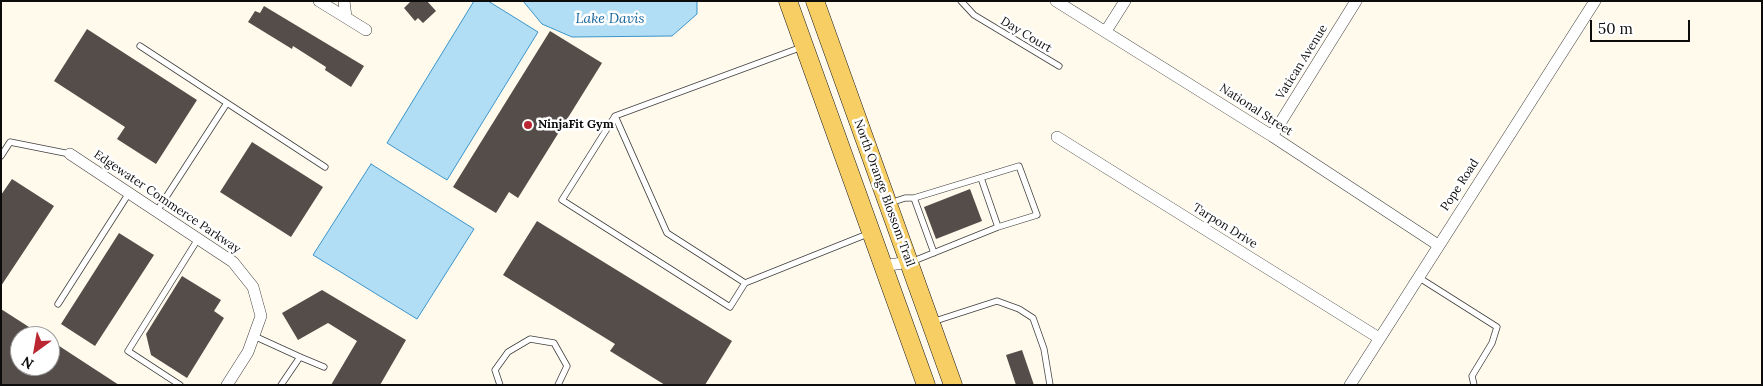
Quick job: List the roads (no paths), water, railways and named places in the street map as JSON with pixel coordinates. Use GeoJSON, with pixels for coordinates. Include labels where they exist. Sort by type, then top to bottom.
{"type":"FeatureCollection","features":[{"type":"Feature","properties":{"kind":"main road","name":"North Orange Blossom Trail"},"geometry":{"type":"LineString","coordinates":[[788,1],[926,385]]}},
{"type":"Feature","properties":{"kind":"main road","name":"North Orange Blossom Trail"},"geometry":{"type":"LineString","coordinates":[[815,1],[953,385]]}},
{"type":"Feature","properties":{"kind":"street"},"geometry":{"type":"LineString","coordinates":[[319,1],[366,30]]}},
{"type":"Feature","properties":{"kind":"street"},"geometry":{"type":"LineString","coordinates":[[344,1],[346,17]]}},
{"type":"Feature","properties":{"kind":"street","name":"National Street"},"geometry":{"type":"LineString","coordinates":[[1056,1],[1272,136],[1438,246]]}},
{"type":"Feature","properties":{"kind":"street"},"geometry":{"type":"LineString","coordinates":[[1106,31],[1125,1]]}},
{"type":"Feature","properties":{"kind":"street","name":"Vatican Avenue"},"geometry":{"type":"LineString","coordinates":[[1272,136],[1356,1]]}},
{"type":"Feature","properties":{"kind":"street","name":"Pope Road"},"geometry":{"type":"LineString","coordinates":[[1350,385],[1595,1]]}},
{"type":"Feature","properties":{"kind":"street","name":"Tarpon Drive"},"geometry":{"type":"LineString","coordinates":[[1057,137],[1379,338]]}},
{"type":"Feature","properties":{"kind":"street","name":"Edgewater Commerce Parkway"},"geometry":{"type":"LineString","coordinates":[[70,154],[233,262],[253,287],[261,316],[248,352],[227,385]]}},
{"type":"Feature","properties":{"kind":"street"},"geometry":{"type":"LineString","coordinates":[[883,266],[909,262]]}},
{"type":"Feature","properties":{"kind":"lane","name":"Day Court"},"geometry":{"type":"LineString","coordinates":[[961,1],[974,15],[1059,66]]}},
{"type":"Feature","properties":{"kind":"lane"},"geometry":{"type":"LineString","coordinates":[[140,46],[325,167]]}},
{"type":"Feature","properties":{"kind":"lane"},"geometry":{"type":"LineString","coordinates":[[804,47],[615,116],[562,200],[730,307],[745,283],[871,232]]}},
{"type":"Feature","properties":{"kind":"lane"},"geometry":{"type":"LineString","coordinates":[[157,212],[227,103]]}},
{"type":"Feature","properties":{"kind":"lane"},"geometry":{"type":"LineString","coordinates":[[615,116],[667,233],[745,283]]}},
{"type":"Feature","properties":{"kind":"lane"},"geometry":{"type":"LineString","coordinates":[[1,156],[10,142],[70,154]]}},
{"type":"Feature","properties":{"kind":"lane"},"geometry":{"type":"LineString","coordinates":[[888,203],[905,198],[914,198],[1019,166],[1036,215],[998,227],[909,262]]}},
{"type":"Feature","properties":{"kind":"lane"},"geometry":{"type":"LineString","coordinates":[[981,178],[998,227]]}},
{"type":"Feature","properties":{"kind":"lane"},"geometry":{"type":"LineString","coordinates":[[58,304],[129,193]]}},
{"type":"Feature","properties":{"kind":"lane"},"geometry":{"type":"LineString","coordinates":[[914,198],[934,253]]}},
{"type":"Feature","properties":{"kind":"lane"},"geometry":{"type":"LineString","coordinates":[[180,385],[128,351],[198,239]]}},
{"type":"Feature","properties":{"kind":"lane"},"geometry":{"type":"LineString","coordinates":[[1418,277],[1497,326],[1497,332],[1472,376],[1474,385]]}},
{"type":"Feature","properties":{"kind":"lane"},"geometry":{"type":"LineString","coordinates":[[931,322],[997,301],[1019,309],[1033,318],[1044,349],[1050,385]]}},
{"type":"Feature","properties":{"kind":"lane"},"geometry":{"type":"LineString","coordinates":[[254,336],[324,367]]}},
{"type":"Feature","properties":{"kind":"lane"},"geometry":{"type":"LineString","coordinates":[[500,385],[495,370],[508,352],[530,339],[554,343],[567,366],[558,385]]}},
{"type":"Feature","properties":{"kind":"lane"},"geometry":{"type":"LineString","coordinates":[[281,385],[300,356]]}},
{"type":"Feature","properties":{"kind":"water"},"geometry":{"type":"Polygon","coordinates":[[[474,1],[488,1],[538,32],[447,180],[387,143],[474,1]]]}},
{"type":"Feature","properties":{"kind":"water","name":"Lake Davis"},"geometry":{"type":"Polygon","coordinates":[[[523,1],[697,1],[697,14],[672,36],[572,37],[542,24],[523,1]]]}},
{"type":"Feature","properties":{"kind":"water"},"geometry":{"type":"Polygon","coordinates":[[[371,164],[474,229],[417,319],[313,255],[371,164]]]}},
{"type":"Feature","properties":{"kind":"place","name":"NinjaFit Gym"},"geometry":{"type":"Point","coordinates":[528,125]}}]}
